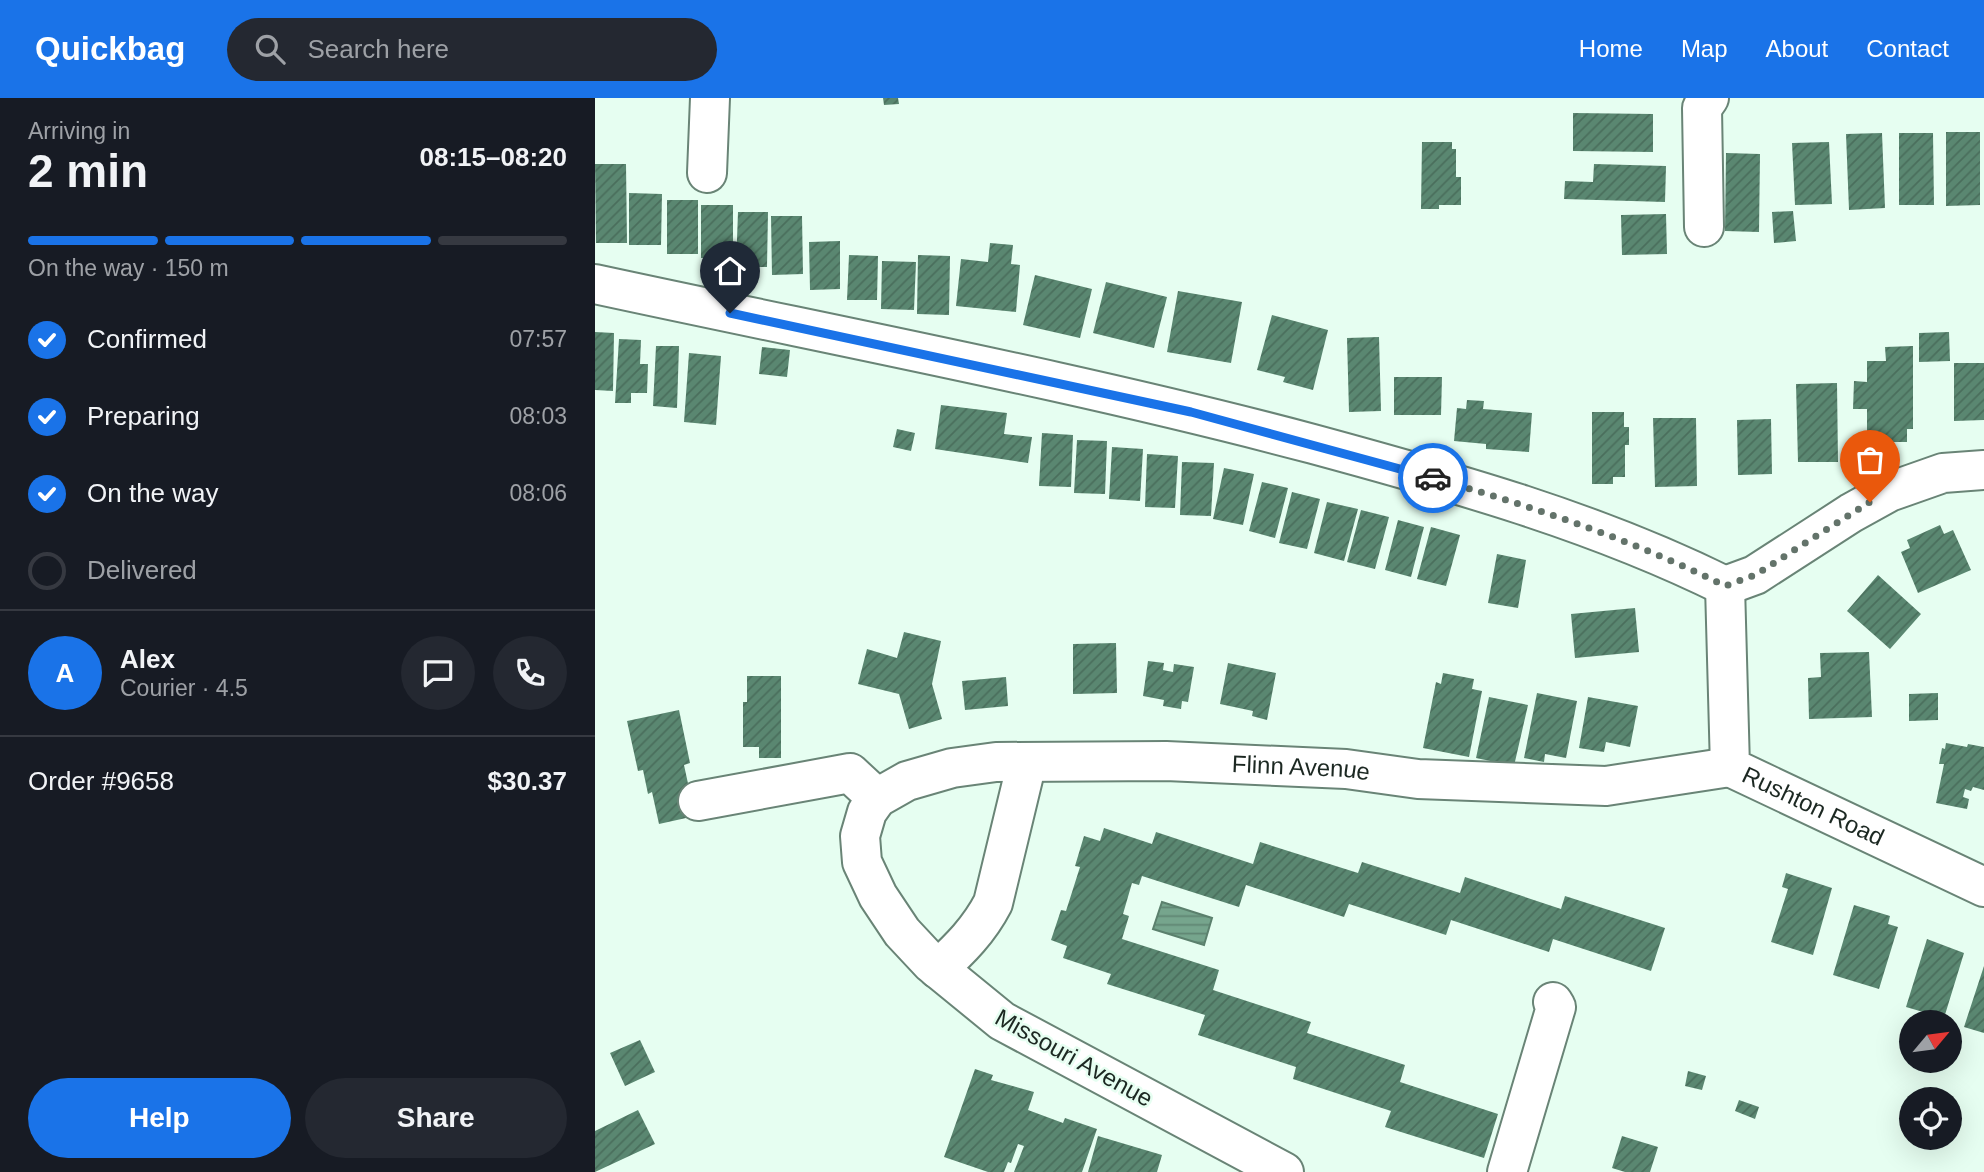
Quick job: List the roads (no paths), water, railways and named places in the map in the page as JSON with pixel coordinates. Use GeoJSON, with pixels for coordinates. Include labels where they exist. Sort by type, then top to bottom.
{"type":"FeatureCollection","features":[{"type":"Feature","properties":{"kind":"street"},"geometry":{"type":"LineString","coordinates":[[707,173],[710,98]]}},
{"type":"Feature","properties":{"kind":"street"},"geometry":{"type":"LineString","coordinates":[[1704,227],[1702,108],[1709,98]]}},
{"type":"Feature","properties":{"kind":"street"},"geometry":{"type":"LineString","coordinates":[[595,284],[1191,412],[1375,461],[1529,506],[1638,546],[1725,586],[1755,575],[1851,513],[1889,492],[1943,473],[1984,470]]}},
{"type":"Feature","properties":{"kind":"street","name":"Rushton Road"},"geometry":{"type":"LineString","coordinates":[[1725,586],[1730,767],[1984,887]]}},
{"type":"Feature","properties":{"kind":"street","name":"Flinn Avenue"},"geometry":{"type":"LineString","coordinates":[[877,798],[908,781],[951,768],[996,762],[1180,762],[1346,769],[1418,779],[1606,786],[1730,767]]}},
{"type":"Feature","properties":{"kind":"street"},"geometry":{"type":"LineString","coordinates":[[938,969],[965,944],[982,923],[993,903],[1027,762]]}},
{"type":"Feature","properties":{"kind":"street"},"geometry":{"type":"LineString","coordinates":[[698,801],[850,773],[877,798]]}},
{"type":"Feature","properties":{"kind":"street","name":"Missouri Avenue"},"geometry":{"type":"LineString","coordinates":[[877,798],[867,812],[860,836],[862,862],[878,896],[902,932],[938,969],[1002,1021],[1284,1172]]}},
{"type":"Feature","properties":{"kind":"street"},"geometry":{"type":"LineString","coordinates":[[1507,1172],[1556,1007],[1553,1002]]}}]}
